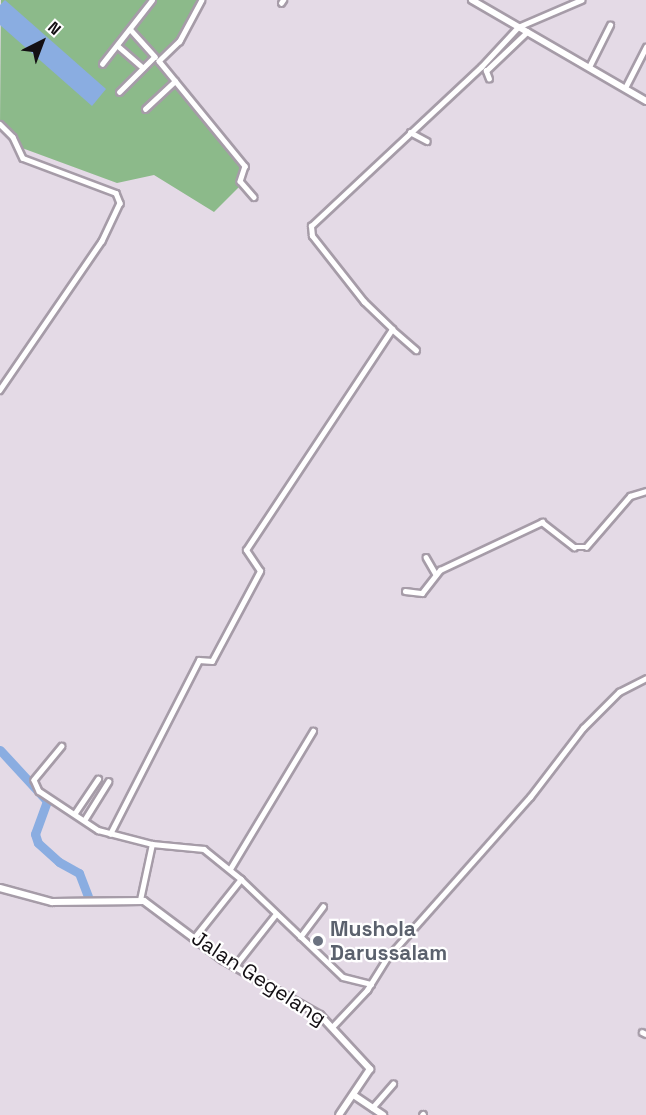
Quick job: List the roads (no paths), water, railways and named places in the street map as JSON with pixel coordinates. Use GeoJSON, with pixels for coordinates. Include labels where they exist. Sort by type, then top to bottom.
{"type":"FeatureCollection","features":[{"type":"Feature","properties":{"kind":"street"},"geometry":{"type":"LineString","coordinates":[[102,64],[131,30],[152,0]]}},
{"type":"Feature","properties":{"kind":"street"},"geometry":{"type":"LineString","coordinates":[[119,92],[143,68],[180,41],[202,0]]}},
{"type":"Feature","properties":{"kind":"street"},"geometry":{"type":"LineString","coordinates":[[472,0],[646,101]]}},
{"type":"Feature","properties":{"kind":"street"},"geometry":{"type":"LineString","coordinates":[[416,350],[364,302],[310,232],[328,207],[410,132],[518,27],[581,0]]}},
{"type":"Feature","properties":{"kind":"street"},"geometry":{"type":"LineString","coordinates":[[589,67],[610,26]]}},
{"type":"Feature","properties":{"kind":"street"},"geometry":{"type":"LineString","coordinates":[[131,30],[245,166],[240,181],[254,197]]}},
{"type":"Feature","properties":{"kind":"street"},"geometry":{"type":"LineString","coordinates":[[489,79],[486,71],[527,32]]}},
{"type":"Feature","properties":{"kind":"street"},"geometry":{"type":"LineString","coordinates":[[118,46],[143,68]]}},
{"type":"Feature","properties":{"kind":"street"},"geometry":{"type":"LineString","coordinates":[[626,88],[646,47]]}},
{"type":"Feature","properties":{"kind":"street"},"geometry":{"type":"LineString","coordinates":[[144,109],[175,81]]}},
{"type":"Feature","properties":{"kind":"street"},"geometry":{"type":"LineString","coordinates":[[0,124],[14,140],[16,148],[33,164],[116,193],[120,203],[102,241],[0,390]]}},
{"type":"Feature","properties":{"kind":"street"},"geometry":{"type":"LineString","coordinates":[[410,132],[427,141]]}},
{"type":"Feature","properties":{"kind":"street"},"geometry":{"type":"LineString","coordinates":[[110,834],[199,660],[211,662],[260,571],[246,550],[392,329]]}},
{"type":"Feature","properties":{"kind":"street"},"geometry":{"type":"LineString","coordinates":[[405,591],[422,594],[436,574],[542,522],[574,547],[586,547],[630,496],[646,491]]}},
{"type":"Feature","properties":{"kind":"street"},"geometry":{"type":"LineString","coordinates":[[426,557],[436,574]]}},
{"type":"Feature","properties":{"kind":"street"},"geometry":{"type":"LineString","coordinates":[[333,1026],[371,984],[387,958],[530,797],[583,728],[619,692],[646,678]]}},
{"type":"Feature","properties":{"kind":"street"},"geometry":{"type":"LineString","coordinates":[[230,869],[313,731]]}},
{"type":"Feature","properties":{"kind":"street"},"geometry":{"type":"LineString","coordinates":[[62,746],[34,785],[110,834],[152,844],[200,848],[230,869],[275,915],[347,980],[371,984]]}},
{"type":"Feature","properties":{"kind":"street"},"geometry":{"type":"LineString","coordinates":[[75,813],[98,779]]}},
{"type":"Feature","properties":{"kind":"street"},"geometry":{"type":"LineString","coordinates":[[84,819],[108,782]]}},
{"type":"Feature","properties":{"kind":"street"},"geometry":{"type":"LineString","coordinates":[[0,888],[57,902],[140,900],[152,844]]}},
{"type":"Feature","properties":{"kind":"street"},"geometry":{"type":"LineString","coordinates":[[194,938],[241,879]]}},
{"type":"Feature","properties":{"kind":"street","name":"Jalan Gegelang"},"geometry":{"type":"LineString","coordinates":[[140,900],[234,967],[333,1026],[369,1068],[355,1096]]}},
{"type":"Feature","properties":{"kind":"street"},"geometry":{"type":"LineString","coordinates":[[300,937],[323,907]]}},
{"type":"Feature","properties":{"kind":"street"},"geometry":{"type":"LineString","coordinates":[[234,967],[275,915]]}},
{"type":"Feature","properties":{"kind":"street"},"geometry":{"type":"LineString","coordinates":[[372,1108],[393,1084]]}},
{"type":"Feature","properties":{"kind":"street"},"geometry":{"type":"LineString","coordinates":[[339,1115],[355,1096],[383,1115]]}},
{"type":"Feature","properties":{"kind":"water"},"geometry":{"type":"Polygon","coordinates":[[[5,0],[106,89],[92,106],[0,25],[0,5],[5,0]]]}},
{"type":"Feature","properties":{"kind":"waterway"},"geometry":{"type":"LineString","coordinates":[[0,750],[47,801],[35,834],[38,843],[59,862],[79,873],[88,896]]}},
{"type":"Feature","properties":{"kind":"place","name":"Mushola Darussalam"},"geometry":{"type":"Point","coordinates":[318,941]}}]}
